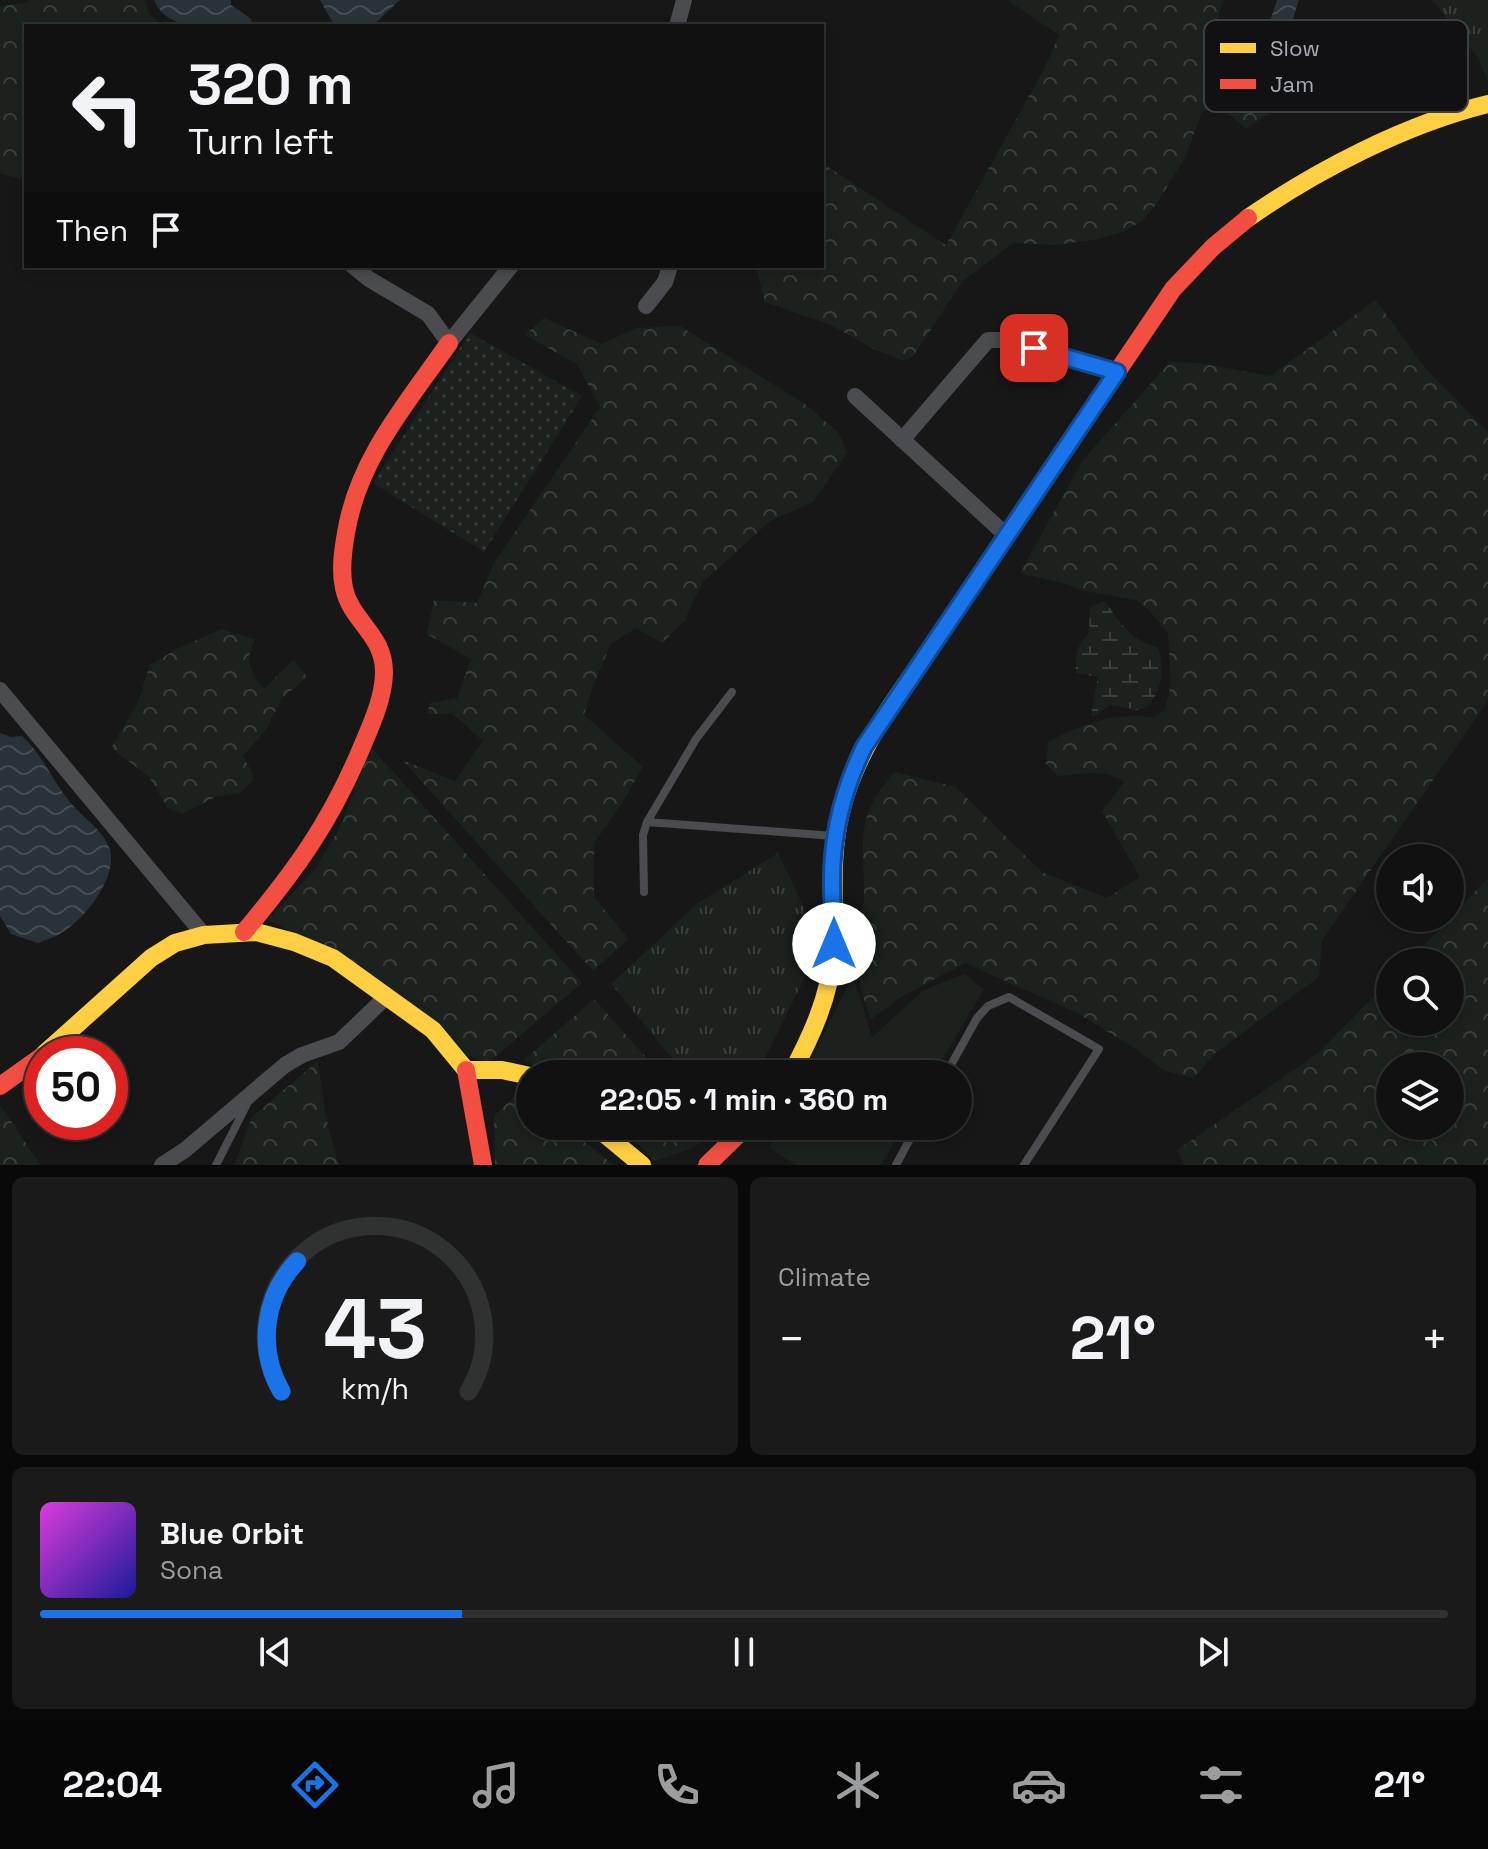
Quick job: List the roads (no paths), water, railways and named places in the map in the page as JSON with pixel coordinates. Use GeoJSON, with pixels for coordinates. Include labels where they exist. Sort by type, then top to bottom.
{"type":"FeatureCollection","features":[{"type":"Feature","properties":{"kind":"main road"},"geometry":{"type":"LineString","coordinates":[[1468,109],[1488,104]]}},
{"type":"Feature","properties":{"kind":"main road"},"geometry":{"type":"LineString","coordinates":[[799,1060],[823,1004],[832,963],[836,836],[847,781],[864,747],[1173,289],[1200,258],[1240,223],[1284,193],[1374,145],[1438,117],[1457,112]]}},
{"type":"Feature","properties":{"kind":"main road"},"geometry":{"type":"LineString","coordinates":[[244,932],[318,838],[339,801],[381,700],[385,671],[382,645],[352,606],[345,590],[342,568],[345,533],[363,470],[379,442],[449,343]]}},
{"type":"Feature","properties":{"kind":"main road"},"geometry":{"type":"LineString","coordinates":[[64,1036],[151,958],[175,943],[204,935],[244,932],[294,942],[333,958],[433,1030],[466,1070],[483,1165]]}},
{"type":"Feature","properties":{"kind":"main road"},"geometry":{"type":"LineString","coordinates":[[0,1086],[24,1069]]}},
{"type":"Feature","properties":{"kind":"main road"},"geometry":{"type":"LineString","coordinates":[[466,1070],[516,1073]]}},
{"type":"Feature","properties":{"kind":"main road"},"geometry":{"type":"LineString","coordinates":[[612,1140],[642,1165]]}},
{"type":"Feature","properties":{"kind":"main road"},"geometry":{"type":"LineString","coordinates":[[707,1165],[733,1140]]}},
{"type":"Feature","properties":{"kind":"street"},"geometry":{"type":"LineString","coordinates":[[678,24],[684,0]]}},
{"type":"Feature","properties":{"kind":"street"},"geometry":{"type":"LineString","coordinates":[[355,268],[369,279],[416,304],[428,314],[449,343],[509,268]]}},
{"type":"Feature","properties":{"kind":"street"},"geometry":{"type":"LineString","coordinates":[[646,306],[665,282],[669,268]]}},
{"type":"Feature","properties":{"kind":"street"},"geometry":{"type":"LineString","coordinates":[[902,440],[988,340],[1006,340],[1117,372]]}},
{"type":"Feature","properties":{"kind":"street"},"geometry":{"type":"LineString","coordinates":[[855,396],[1007,536]]}},
{"type":"Feature","properties":{"kind":"street"},"geometry":{"type":"LineString","coordinates":[[0,690],[204,935]]}},
{"type":"Feature","properties":{"kind":"street"},"geometry":{"type":"LineString","coordinates":[[162,1165],[185,1150],[255,1089],[302,1055],[339,1042],[386,997]]}},
{"type":"Feature","properties":{"kind":"lane"},"geometry":{"type":"LineString","coordinates":[[644,892],[643,835],[647,822],[696,739],[732,692]]}},
{"type":"Feature","properties":{"kind":"lane"},"geometry":{"type":"LineString","coordinates":[[647,822],[836,836]]}},
{"type":"Feature","properties":{"kind":"lane"},"geometry":{"type":"LineString","coordinates":[[954,1060],[977,1018],[988,1006],[1009,997],[1099,1049],[1024,1165]]}},
{"type":"Feature","properties":{"kind":"lane"},"geometry":{"type":"LineString","coordinates":[[216,1165],[255,1089]]}},
{"type":"Feature","properties":{"kind":"lane"},"geometry":{"type":"LineString","coordinates":[[896,1165],[909,1140]]}},
{"type":"Feature","properties":{"kind":"water"},"geometry":{"type":"Polygon","coordinates":[[[154,0],[231,0],[231,5],[251,19],[252,24],[183,24],[161,11],[154,0]]]}},
{"type":"Feature","properties":{"kind":"water"},"geometry":{"type":"Polygon","coordinates":[[[320,0],[400,0],[374,24],[333,23],[320,0]]]}},
{"type":"Feature","properties":{"kind":"water"},"geometry":{"type":"Polygon","coordinates":[[[1277,0],[1299,0],[1293,20],[1270,20],[1277,0]]]}},
{"type":"Feature","properties":{"kind":"water"},"geometry":{"type":"Polygon","coordinates":[[[0,733],[11,737],[22,736],[29,743],[69,801],[106,840],[111,858],[105,884],[89,908],[70,927],[38,943],[11,934],[0,916],[0,733]]]}}]}
